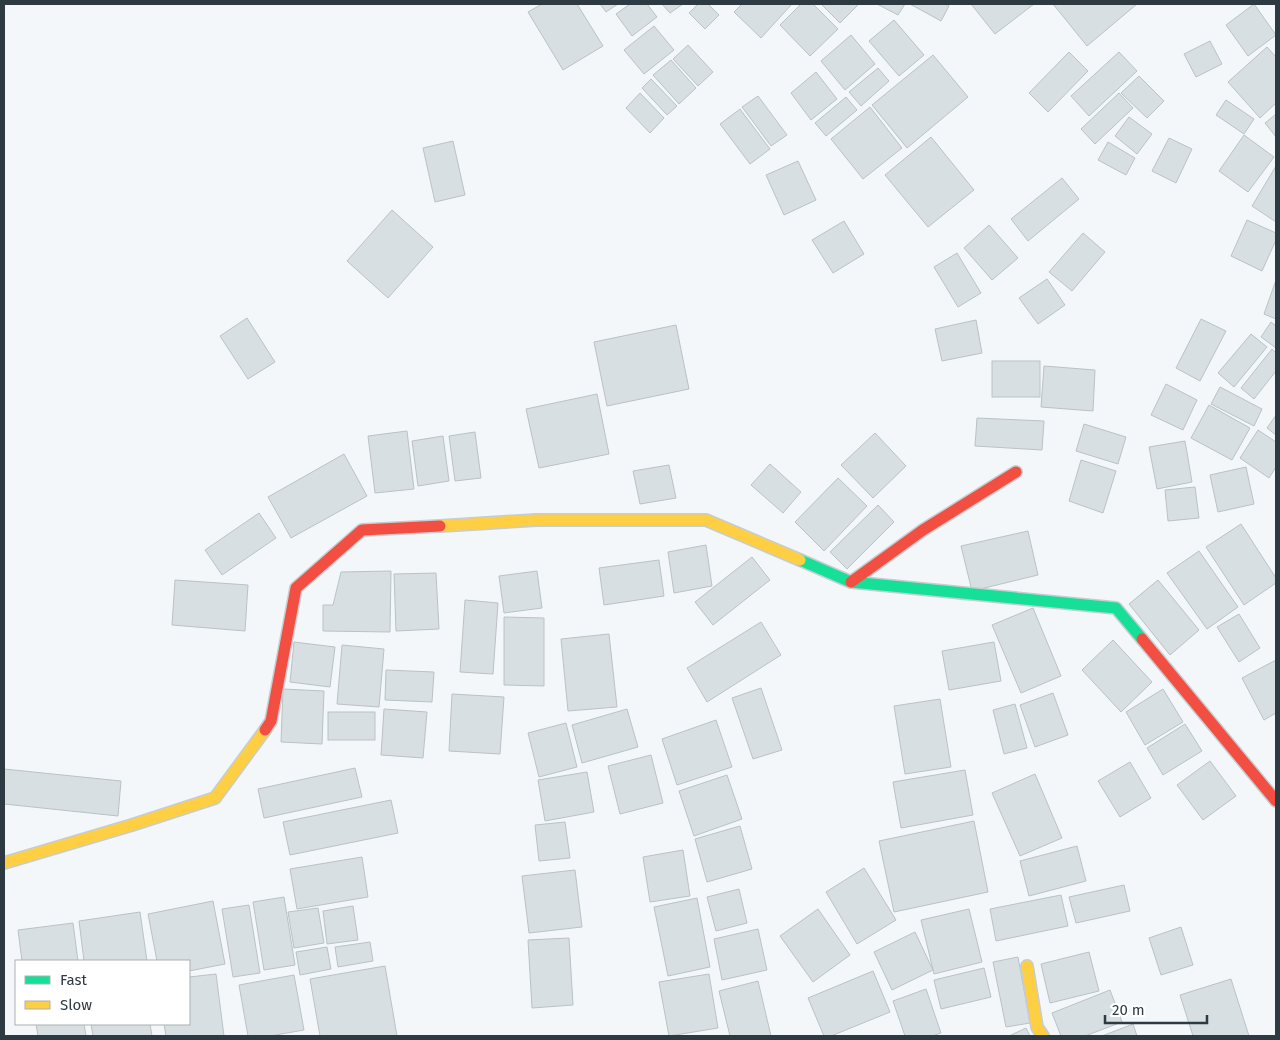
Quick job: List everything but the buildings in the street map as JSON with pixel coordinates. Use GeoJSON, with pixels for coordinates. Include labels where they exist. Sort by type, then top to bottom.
{"type":"FeatureCollection","features":[{"type":"Feature","properties":{"kind":"street"},"geometry":{"type":"LineString","coordinates":[[851,582],[923,530],[1016,472]]}},
{"type":"Feature","properties":{"kind":"street"},"geometry":{"type":"LineString","coordinates":[[4,863],[132,825],[214,798],[271,721],[296,588],[362,530],[536,520],[706,520],[851,582],[1116,608],[1276,801]]}},
{"type":"Feature","properties":{"kind":"street"},"geometry":{"type":"LineString","coordinates":[[1027,966],[1037,1027],[1043,1036]]}},
{"type":"Feature","properties":{"kind":"traffic: fast"},"geometry":{"type":"LineString","coordinates":[[800,560],[851,582],[1116,608],[1142,639]]}},
{"type":"Feature","properties":{"kind":"traffic: slow"},"geometry":{"type":"LineString","coordinates":[[440,526],[536,520],[706,520],[800,560]]}},
{"type":"Feature","properties":{"kind":"traffic: slow"},"geometry":{"type":"LineString","coordinates":[[4,863],[215,798],[265,730]]}},
{"type":"Feature","properties":{"kind":"traffic: slow"},"geometry":{"type":"LineString","coordinates":[[1027,966],[1037,1027],[1043,1036]]}},
{"type":"Feature","properties":{"kind":"traffic: jam"},"geometry":{"type":"LineString","coordinates":[[851,582],[923,530],[1016,472]]}},
{"type":"Feature","properties":{"kind":"traffic: jam"},"geometry":{"type":"LineString","coordinates":[[265,730],[271,721],[296,588],[362,530],[440,526]]}},
{"type":"Feature","properties":{"kind":"traffic: jam"},"geometry":{"type":"LineString","coordinates":[[1142,639],[1276,801]]}}]}
